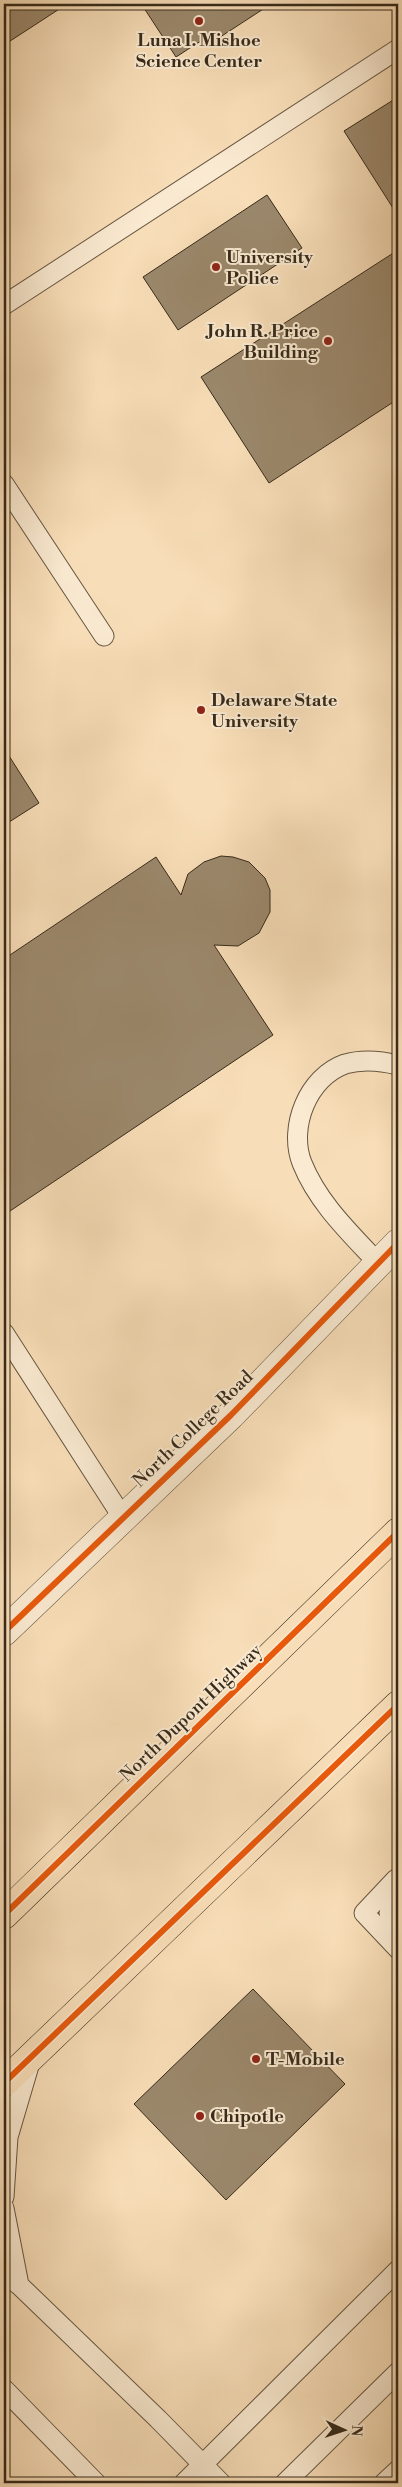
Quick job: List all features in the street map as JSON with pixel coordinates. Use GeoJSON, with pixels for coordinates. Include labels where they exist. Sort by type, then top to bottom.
{"type":"FeatureCollection","features":[{"type":"Feature","properties":{"kind":"highway","name":"North Dupont Highway"},"geometry":{"type":"LineString","coordinates":[[4,1915],[398,1532]]}},
{"type":"Feature","properties":{"kind":"highway"},"geometry":{"type":"LineString","coordinates":[[4,2083],[398,1705]]}},
{"type":"Feature","properties":{"kind":"street","name":"North College Road"},"geometry":{"type":"LineString","coordinates":[[4,1632],[231,1415],[398,1243]]}},
{"type":"Feature","properties":{"kind":"lane"},"geometry":{"type":"LineString","coordinates":[[4,305],[398,50]]}},
{"type":"Feature","properties":{"kind":"lane"},"geometry":{"type":"LineString","coordinates":[[4,484],[104,636]]}},
{"type":"Feature","properties":{"kind":"lane"},"geometry":{"type":"LineString","coordinates":[[378,1264],[339,1222],[313,1186],[302,1161],[297,1137],[300,1116],[315,1085],[330,1071],[346,1064],[379,1060],[398,1064]]}},
{"type":"Feature","properties":{"kind":"lane"},"geometry":{"type":"LineString","coordinates":[[4,1333],[123,1518]]}},
{"type":"Feature","properties":{"kind":"lane"},"geometry":{"type":"LineString","coordinates":[[396,1879],[364,1913],[398,1949]]}},
{"type":"Feature","properties":{"kind":"lane"},"geometry":{"type":"LineString","coordinates":[[398,1904],[389,1913],[398,1923]]}},
{"type":"Feature","properties":{"kind":"lane"},"geometry":{"type":"LineString","coordinates":[[4,2197],[8,2137],[32,2056]]}},
{"type":"Feature","properties":{"kind":"lane"},"geometry":{"type":"LineString","coordinates":[[4,2208],[11,2280],[221,2483]]}},
{"type":"Feature","properties":{"kind":"lane"},"geometry":{"type":"LineString","coordinates":[[184,2483],[398,2270]]}},
{"type":"Feature","properties":{"kind":"lane"},"geometry":{"type":"LineString","coordinates":[[285,2483],[398,2372]]}},
{"type":"Feature","properties":{"kind":"lane"},"geometry":{"type":"LineString","coordinates":[[4,2389],[96,2483]]}},
{"type":"Feature","properties":{"kind":"building"},"geometry":{"type":"Polygon","coordinates":[[[4,4],[67,4],[4,45],[4,4]]]}},
{"type":"Feature","properties":{"kind":"building","name":"Luna I. Mishoe Science Center"},"geometry":{"type":"Polygon","coordinates":[[[271,4],[211,43],[207,37],[176,57],[142,5],[271,4]]]}},
{"type":"Feature","properties":{"kind":"building"},"geometry":{"type":"Polygon","coordinates":[[[398,97],[398,216],[344,131],[398,97]]]}},
{"type":"Feature","properties":{"kind":"building","name":"University Police"},"geometry":{"type":"Polygon","coordinates":[[[267,195],[302,248],[178,330],[143,277],[267,195]]]}},
{"type":"Feature","properties":{"kind":"building","name":"John R. Price Building"},"geometry":{"type":"Polygon","coordinates":[[[398,250],[398,399],[269,483],[201,377],[398,250]]]}},
{"type":"Feature","properties":{"kind":"building"},"geometry":{"type":"Polygon","coordinates":[[[4,748],[39,803],[6,824],[4,820],[4,748]]]}},
{"type":"Feature","properties":{"kind":"building"},"geometry":{"type":"Polygon","coordinates":[[[221,856],[233,857],[249,862],[265,878],[270,890],[270,912],[259,933],[238,946],[214,945],[273,1035],[4,1215],[4,959],[156,857],[181,895],[188,874],[204,862],[221,856]]]}},
{"type":"Feature","properties":{"kind":"building"},"geometry":{"type":"Polygon","coordinates":[[[253,1989],[345,2084],[226,2200],[134,2104],[253,1989]]]}},
{"type":"Feature","properties":{"kind":"cycle path"},"geometry":{"type":"LineString","coordinates":[[4,1632],[231,1415],[398,1243]]}},
{"type":"Feature","properties":{"kind":"cycle path"},"geometry":{"type":"LineString","coordinates":[[4,1915],[398,1532]]}},
{"type":"Feature","properties":{"kind":"cycle path"},"geometry":{"type":"LineString","coordinates":[[4,2083],[398,1705]]}},
{"type":"Feature","properties":{"kind":"place","name":"Luna I. Mishoe Science Center"},"geometry":{"type":"Point","coordinates":[199,21]}},
{"type":"Feature","properties":{"kind":"place","name":"University Police"},"geometry":{"type":"Point","coordinates":[216,267]}},
{"type":"Feature","properties":{"kind":"place","name":"John R. Price Building"},"geometry":{"type":"Point","coordinates":[328,341]}},
{"type":"Feature","properties":{"kind":"place","name":"Delaware State University"},"geometry":{"type":"Point","coordinates":[201,710]}},
{"type":"Feature","properties":{"kind":"place","name":"T-Mobile"},"geometry":{"type":"Point","coordinates":[256,2059]}},
{"type":"Feature","properties":{"kind":"place","name":"Chipotle"},"geometry":{"type":"Point","coordinates":[200,2116]}}]}
